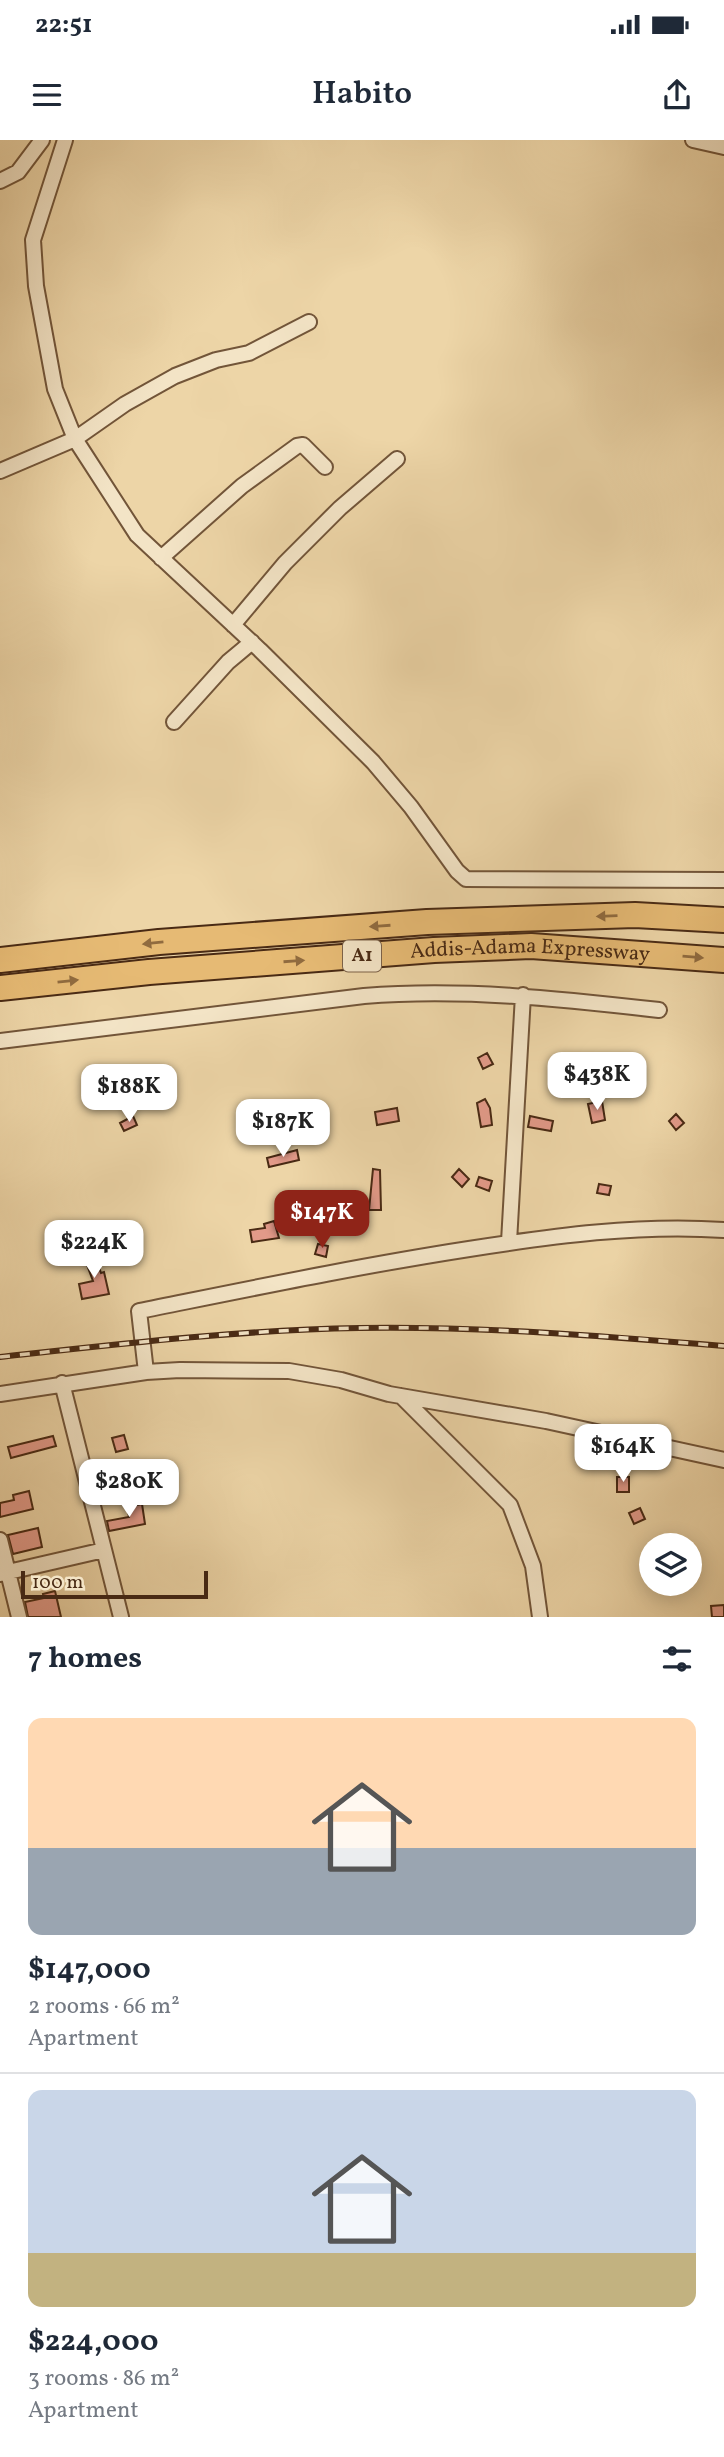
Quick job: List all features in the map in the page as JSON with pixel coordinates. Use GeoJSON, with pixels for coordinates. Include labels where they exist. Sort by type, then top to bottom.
{"type":"FeatureCollection","features":[{"type":"Feature","properties":{"kind":"highway","name":"Addis-Adama Expressway"},"geometry":{"type":"LineString","coordinates":[[0,960],[159,942],[427,922],[635,915],[724,920]]}},
{"type":"Feature","properties":{"kind":"highway","name":"Addis-Adama Expressway"},"geometry":{"type":"LineString","coordinates":[[0,988],[149,972],[435,950],[531,946],[724,960]]}},
{"type":"Feature","properties":{"kind":"street"},"geometry":{"type":"LineString","coordinates":[[0,181],[18,172],[42,140]]}},
{"type":"Feature","properties":{"kind":"street"},"geometry":{"type":"LineString","coordinates":[[65,140],[33,240],[36,286],[55,389],[75,439],[137,535],[252,642],[373,762],[466,879],[724,880]]}},
{"type":"Feature","properties":{"kind":"street"},"geometry":{"type":"LineString","coordinates":[[694,140],[724,147]]}},
{"type":"Feature","properties":{"kind":"street"},"geometry":{"type":"LineString","coordinates":[[0,471],[75,439],[125,404],[175,376],[216,360],[249,353],[309,322]]}},
{"type":"Feature","properties":{"kind":"street"},"geometry":{"type":"LineString","coordinates":[[161,558],[242,486],[297,446],[303,445],[326,467]]}},
{"type":"Feature","properties":{"kind":"street"},"geometry":{"type":"LineString","coordinates":[[233,625],[285,563],[340,508],[397,459]]}},
{"type":"Feature","properties":{"kind":"street"},"geometry":{"type":"LineString","coordinates":[[174,722],[228,662],[252,642]]}},
{"type":"Feature","properties":{"kind":"street"},"geometry":{"type":"LineString","coordinates":[[0,1041],[364,996],[418,992],[523,995],[659,1010]]}},
{"type":"Feature","properties":{"kind":"street"},"geometry":{"type":"LineString","coordinates":[[509,1242],[523,995]]}},
{"type":"Feature","properties":{"kind":"street"},"geometry":{"type":"LineString","coordinates":[[146,1372],[139,1311],[379,1263],[509,1242],[593,1232],[695,1228],[724,1230]]}},
{"type":"Feature","properties":{"kind":"street"},"geometry":{"type":"LineString","coordinates":[[0,1394],[146,1372],[289,1371],[341,1380],[401,1396],[546,1421],[724,1460]]}},
{"type":"Feature","properties":{"kind":"street"},"geometry":{"type":"LineString","coordinates":[[62,1383],[121,1617]]}},
{"type":"Feature","properties":{"kind":"street"},"geometry":{"type":"LineString","coordinates":[[401,1396],[510,1505],[533,1566],[540,1617]]}},
{"type":"Feature","properties":{"kind":"street"},"geometry":{"type":"LineString","coordinates":[[0,1540],[4,1573],[19,1617]]}},
{"type":"Feature","properties":{"kind":"street"},"geometry":{"type":"LineString","coordinates":[[4,1573],[104,1550]]}},
{"type":"Feature","properties":{"kind":"building"},"geometry":{"type":"Polygon","coordinates":[[[487,1053],[493,1064],[483,1069],[478,1058],[487,1053]]]}},
{"type":"Feature","properties":{"kind":"building"},"geometry":{"type":"Polygon","coordinates":[[[485,1099],[490,1108],[492,1125],[481,1127],[477,1103],[485,1099]]]}},
{"type":"Feature","properties":{"kind":"building"},"geometry":{"type":"Polygon","coordinates":[[[602,1101],[605,1120],[592,1123],[588,1104],[602,1101]]]}},
{"type":"Feature","properties":{"kind":"building"},"geometry":{"type":"Polygon","coordinates":[[[397,1108],[399,1121],[377,1125],[375,1112],[397,1108]]]}},
{"type":"Feature","properties":{"kind":"building"},"geometry":{"type":"Polygon","coordinates":[[[676,1114],[684,1123],[676,1130],[669,1121],[676,1114]]]}},
{"type":"Feature","properties":{"kind":"building"},"geometry":{"type":"Polygon","coordinates":[[[133,1116],[137,1125],[124,1131],[120,1123],[133,1116]]]}},
{"type":"Feature","properties":{"kind":"building"},"geometry":{"type":"Polygon","coordinates":[[[530,1116],[553,1121],[551,1131],[528,1127],[530,1116]]]}},
{"type":"Feature","properties":{"kind":"building"},"geometry":{"type":"Polygon","coordinates":[[[297,1150],[299,1160],[269,1167],[267,1158],[297,1150]]]}},
{"type":"Feature","properties":{"kind":"building"},"geometry":{"type":"Polygon","coordinates":[[[373,1169],[380,1170],[381,1210],[369,1210],[373,1169]]]}},
{"type":"Feature","properties":{"kind":"building"},"geometry":{"type":"Polygon","coordinates":[[[459,1169],[469,1179],[462,1187],[452,1177],[459,1169]]]}},
{"type":"Feature","properties":{"kind":"building"},"geometry":{"type":"Polygon","coordinates":[[[479,1177],[492,1181],[489,1191],[476,1186],[479,1177]]]}},
{"type":"Feature","properties":{"kind":"building"},"geometry":{"type":"Polygon","coordinates":[[[599,1184],[611,1186],[609,1195],[597,1193],[599,1184]]]}},
{"type":"Feature","properties":{"kind":"building"},"geometry":{"type":"Polygon","coordinates":[[[274,1221],[279,1238],[252,1242],[250,1230],[265,1228],[264,1224],[274,1221]]]}},
{"type":"Feature","properties":{"kind":"building"},"geometry":{"type":"Polygon","coordinates":[[[318,1244],[328,1246],[326,1257],[315,1254],[318,1244]]]}},
{"type":"Feature","properties":{"kind":"building"},"geometry":{"type":"Polygon","coordinates":[[[94,1253],[101,1273],[104,1272],[109,1294],[82,1299],[79,1284],[93,1281],[84,1257],[94,1253]]]}},
{"type":"Feature","properties":{"kind":"building"},"geometry":{"type":"Polygon","coordinates":[[[124,1435],[128,1449],[116,1452],[112,1438],[124,1435]]]}},
{"type":"Feature","properties":{"kind":"building"},"geometry":{"type":"Polygon","coordinates":[[[53,1436],[56,1446],[11,1458],[8,1447],[53,1436]]]}},
{"type":"Feature","properties":{"kind":"building"},"geometry":{"type":"Polygon","coordinates":[[[617,1477],[629,1477],[629,1492],[617,1492],[617,1477]]]}},
{"type":"Feature","properties":{"kind":"building"},"geometry":{"type":"Polygon","coordinates":[[[29,1491],[33,1509],[0,1517],[0,1503],[14,1500],[13,1495],[29,1491]]]}},
{"type":"Feature","properties":{"kind":"building"},"geometry":{"type":"Polygon","coordinates":[[[142,1504],[145,1524],[109,1531],[107,1521],[129,1517],[127,1507],[142,1504]]]}},
{"type":"Feature","properties":{"kind":"building"},"geometry":{"type":"Polygon","coordinates":[[[640,1508],[645,1519],[634,1524],[629,1513],[640,1508]]]}},
{"type":"Feature","properties":{"kind":"building"},"geometry":{"type":"Polygon","coordinates":[[[38,1528],[42,1547],[13,1554],[8,1535],[38,1528]]]}},
{"type":"Feature","properties":{"kind":"building"},"geometry":{"type":"Polygon","coordinates":[[[55,1591],[61,1617],[28,1617],[25,1602],[44,1598],[43,1594],[55,1591]]]}},
{"type":"Feature","properties":{"kind":"building"},"geometry":{"type":"Polygon","coordinates":[[[724,1605],[724,1617],[712,1617],[711,1606],[724,1605]]]}},
{"type":"Feature","properties":{"kind":"railway"},"geometry":{"type":"LineString","coordinates":[[0,1357],[224,1335],[359,1328],[496,1330],[724,1346]]}}]}
